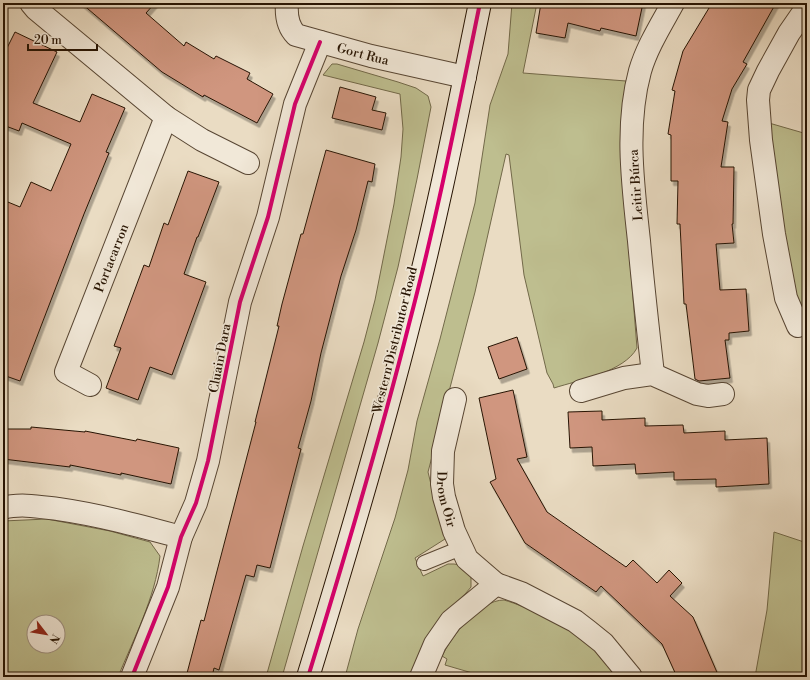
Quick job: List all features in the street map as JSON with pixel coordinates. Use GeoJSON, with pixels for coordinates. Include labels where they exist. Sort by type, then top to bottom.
{"type":"FeatureCollection","features":[{"type":"Feature","properties":{"kind":"street"},"geometry":{"type":"LineString","coordinates":[[30,3],[166,117],[202,140],[248,163]]}},
{"type":"Feature","properties":{"kind":"street","name":"Gort Rua"},"geometry":{"type":"LineString","coordinates":[[287,3],[288,22],[291,30],[296,35],[396,62],[465,77]]}},
{"type":"Feature","properties":{"kind":"street","name":"Western Distributor Road"},"geometry":{"type":"LineString","coordinates":[[308,677],[378,443],[410,323],[433,224],[480,3]]}},
{"type":"Feature","properties":{"kind":"street","name":"Leitir Búrca"},"geometry":{"type":"LineString","coordinates":[[653,374],[635,203],[632,120],[635,96],[642,64],[673,3]]}},
{"type":"Feature","properties":{"kind":"street"},"geometry":{"type":"LineString","coordinates":[[798,326],[786,298],[774,234],[761,140],[758,100],[759,90],[768,71],[789,33],[807,6]]}},
{"type":"Feature","properties":{"kind":"street","name":"Cluain Dara"},"geometry":{"type":"LineString","coordinates":[[132,677],[168,587],[181,537],[196,503],[208,461],[240,302],[268,217],[295,104],[320,42]]}},
{"type":"Feature","properties":{"kind":"street","name":"Portacarron"},"geometry":{"type":"LineString","coordinates":[[90,385],[66,372],[166,117]]}},
{"type":"Feature","properties":{"kind":"street"},"geometry":{"type":"LineString","coordinates":[[581,391],[624,378],[653,374],[697,394],[708,396],[723,394]]}},
{"type":"Feature","properties":{"kind":"street","name":"Drom Oir"},"geometry":{"type":"LineString","coordinates":[[455,399],[443,451],[442,484],[444,497],[454,532],[467,559],[496,584],[521,593],[575,621],[603,642],[631,677]]}},
{"type":"Feature","properties":{"kind":"street"},"geometry":{"type":"LineString","coordinates":[[3,508],[8,506],[40,507],[75,512],[117,520],[181,537]]}},
{"type":"Feature","properties":{"kind":"street"},"geometry":{"type":"LineString","coordinates":[[421,677],[435,644],[451,621],[496,584]]}},
{"type":"Feature","properties":{"kind":"lane"},"geometry":{"type":"LineString","coordinates":[[424,563],[461,548]]}},
{"type":"Feature","properties":{"kind":"green space"},"geometry":{"type":"Polygon","coordinates":[[[512,3],[537,3],[523,73],[626,81],[622,126],[623,173],[637,348],[631,356],[612,369],[554,388],[547,373],[524,275],[509,155],[506,154],[475,292],[428,472],[436,505],[446,535],[445,539],[415,558],[423,576],[448,564],[460,565],[471,576],[471,587],[440,618],[428,635],[410,677],[345,677],[358,629],[395,518],[408,470],[417,421],[475,203],[490,105],[508,54],[512,3]]]}},
{"type":"Feature","properties":{"kind":"green space"},"geometry":{"type":"Polygon","coordinates":[[[332,64],[337,64],[416,88],[428,96],[431,107],[398,267],[378,343],[282,677],[266,677],[375,300],[394,204],[401,157],[403,129],[400,94],[323,75],[332,64]]]}},
{"type":"Feature","properties":{"kind":"green space"},"geometry":{"type":"Polygon","coordinates":[[[769,123],[807,134],[807,310],[800,310],[785,252],[769,123]]]}},
{"type":"Feature","properties":{"kind":"green space"},"geometry":{"type":"Polygon","coordinates":[[[47,519],[110,531],[150,542],[160,556],[154,587],[143,618],[118,677],[3,677],[3,521],[47,519]]]}},
{"type":"Feature","properties":{"kind":"green space"},"geometry":{"type":"Polygon","coordinates":[[[774,532],[807,543],[807,677],[755,677],[767,610],[774,532]]]}},
{"type":"Feature","properties":{"kind":"green space"},"geometry":{"type":"Polygon","coordinates":[[[504,600],[524,607],[547,618],[579,636],[596,650],[618,677],[486,677],[445,665],[447,659],[442,656],[452,639],[467,620],[485,606],[504,600]]]}},
{"type":"Feature","properties":{"kind":"building"},"geometry":{"type":"Polygon","coordinates":[[[81,3],[155,3],[146,13],[184,46],[186,42],[214,59],[216,56],[250,73],[247,79],[273,94],[257,123],[204,95],[203,97],[162,72],[81,3]]]}},
{"type":"Feature","properties":{"kind":"building"},"geometry":{"type":"Polygon","coordinates":[[[541,3],[643,3],[636,36],[601,28],[600,31],[568,23],[565,38],[536,33],[541,3]]]}},
{"type":"Feature","properties":{"kind":"building"},"geometry":{"type":"Polygon","coordinates":[[[712,3],[776,3],[743,62],[747,64],[732,89],[722,121],[728,122],[721,167],[734,167],[732,224],[734,243],[716,244],[720,290],[746,289],[749,331],[729,333],[729,340],[725,340],[730,378],[699,381],[695,379],[686,304],[684,304],[680,224],[677,224],[678,181],[671,181],[671,135],[668,134],[675,91],[672,90],[683,51],[712,3]]]}},
{"type":"Feature","properties":{"kind":"building"},"geometry":{"type":"Polygon","coordinates":[[[15,32],[57,52],[33,103],[80,122],[92,94],[125,108],[106,152],[109,153],[20,381],[3,375],[3,200],[20,207],[31,182],[51,191],[71,144],[22,123],[19,131],[3,125],[3,56],[15,32]]]}},
{"type":"Feature","properties":{"kind":"building"},"geometry":{"type":"Polygon","coordinates":[[[340,87],[376,97],[372,110],[386,113],[382,130],[332,118],[340,87]]]}},
{"type":"Feature","properties":{"kind":"building"},"geometry":{"type":"Polygon","coordinates":[[[326,150],[375,164],[372,182],[368,181],[356,230],[341,276],[321,353],[311,401],[298,448],[301,449],[270,568],[257,565],[254,577],[246,575],[219,670],[214,668],[212,677],[186,677],[201,620],[204,621],[256,422],[279,326],[277,326],[282,304],[326,150]]]}},
{"type":"Feature","properties":{"kind":"building"},"geometry":{"type":"Polygon","coordinates":[[[188,171],[219,182],[184,274],[206,282],[172,375],[150,367],[138,400],[106,388],[121,348],[114,346],[144,265],[149,267],[164,223],[168,225],[188,171]]]}},
{"type":"Feature","properties":{"kind":"building"},"geometry":{"type":"Polygon","coordinates":[[[517,337],[527,369],[499,379],[488,347],[517,337]]]}},
{"type":"Feature","properties":{"kind":"building"},"geometry":{"type":"Polygon","coordinates":[[[513,390],[527,457],[517,459],[547,512],[626,567],[633,560],[657,583],[669,570],[682,583],[670,596],[693,617],[719,677],[677,677],[662,644],[601,586],[596,592],[525,543],[490,482],[496,479],[479,398],[513,390]]]}},
{"type":"Feature","properties":{"kind":"building"},"geometry":{"type":"Polygon","coordinates":[[[602,411],[602,420],[645,418],[645,426],[683,425],[684,433],[725,431],[725,440],[767,438],[769,484],[716,487],[716,479],[674,480],[674,472],[636,474],[635,464],[593,466],[592,447],[570,448],[568,412],[602,411]]]}},
{"type":"Feature","properties":{"kind":"building"},"geometry":{"type":"Polygon","coordinates":[[[31,427],[85,431],[136,441],[137,439],[179,448],[171,484],[121,473],[121,475],[70,465],[70,467],[3,459],[3,429],[31,429],[31,427]]]}},
{"type":"Feature","properties":{"kind":"cycle path"},"geometry":{"type":"LineString","coordinates":[[308,677],[348,545],[398,369],[447,164],[480,3]]}},
{"type":"Feature","properties":{"kind":"cycle path"},"geometry":{"type":"LineString","coordinates":[[132,677],[168,587],[181,537],[196,503],[208,461],[240,302],[268,217],[295,104],[320,42]]}}]}
